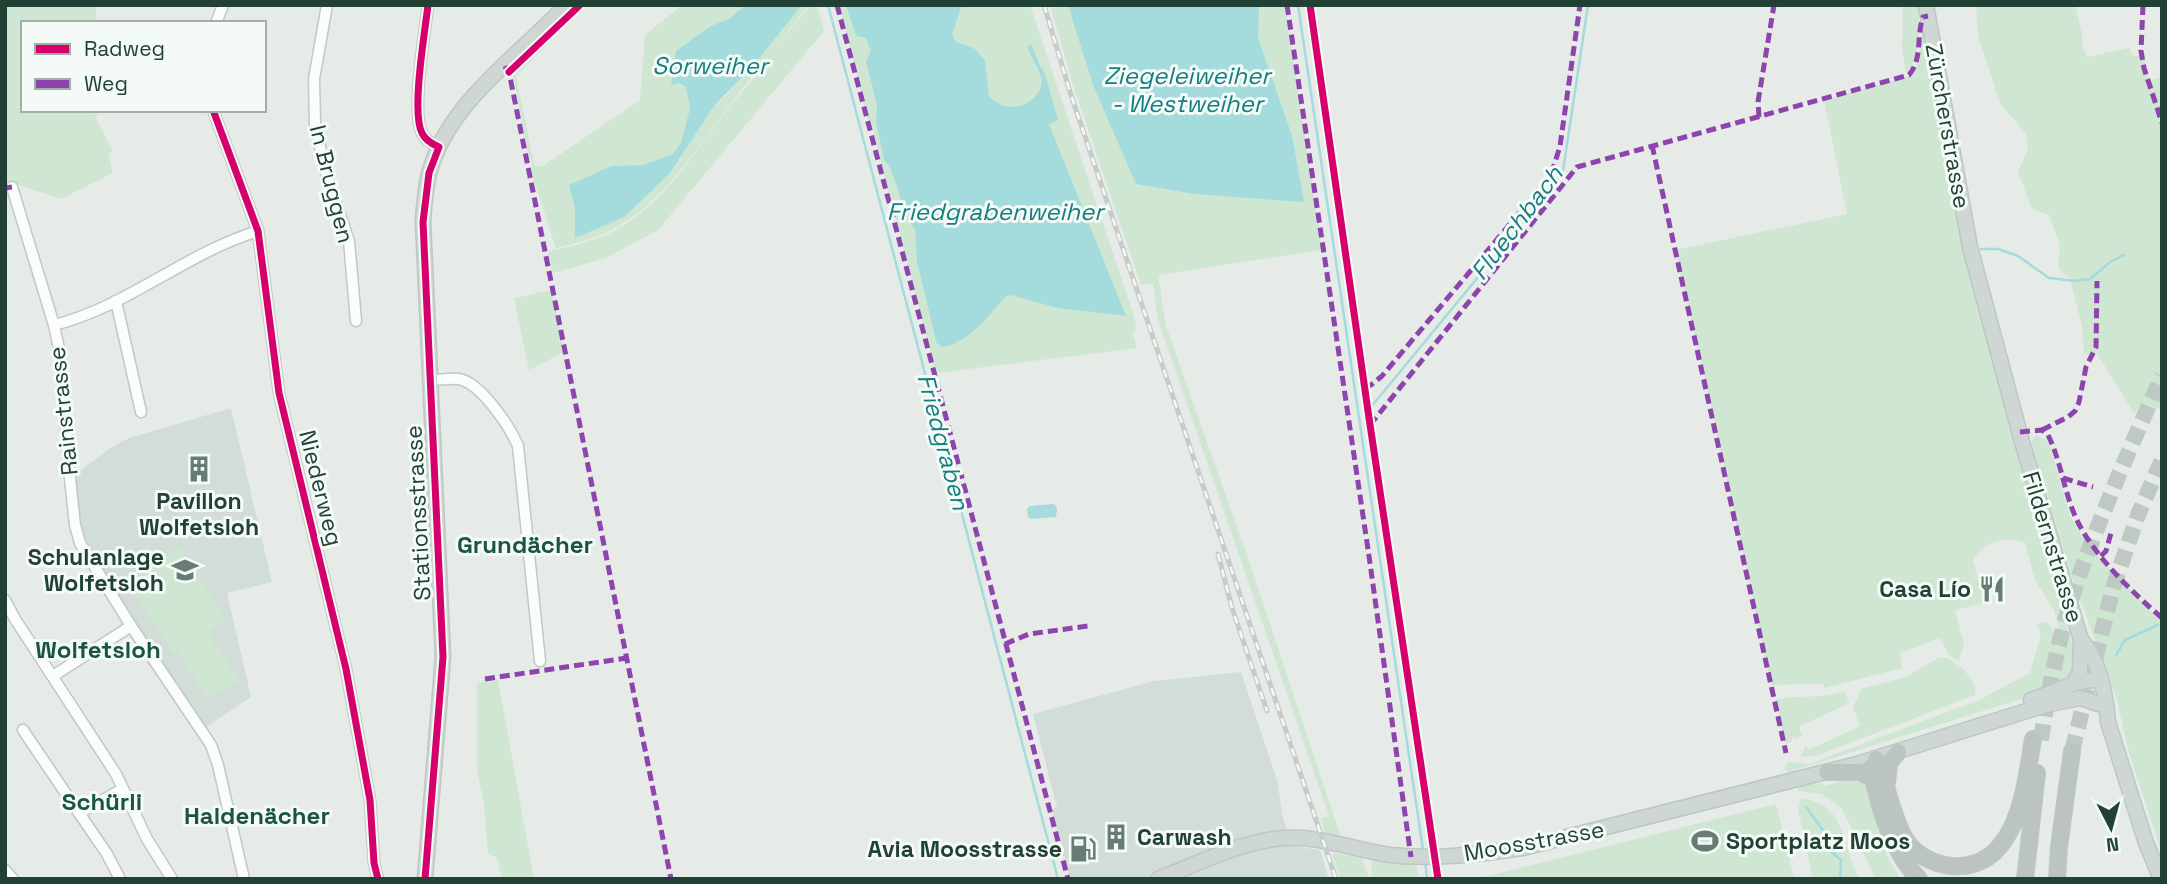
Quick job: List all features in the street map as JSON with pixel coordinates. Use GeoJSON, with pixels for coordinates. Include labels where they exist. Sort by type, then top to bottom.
{"type":"FeatureCollection","features":[{"type":"Feature","properties":{"kind":"highway"},"geometry":{"type":"LineString","coordinates":[[1828,772],[1860,772],[1880,782],[1902,832],[1912,847],[1937,863],[1956,866],[1970,864],[1991,854],[2012,830],[2019,814],[2037,740],[2025,879]]}},
{"type":"Feature","properties":{"kind":"highway"},"geometry":{"type":"LineString","coordinates":[[2057,879],[2072,751]]}},
{"type":"Feature","properties":{"kind":"highway"},"geometry":{"type":"LineString","coordinates":[[1880,782],[1898,752]]}},
{"type":"Feature","properties":{"kind":"highway"},"geometry":{"type":"LineString","coordinates":[[1872,757],[1895,844],[1905,863],[1919,879]]}},
{"type":"Feature","properties":{"kind":"main road","name":"Stationsstrasse"},"geometry":{"type":"LineString","coordinates":[[425,879],[443,657],[423,222],[429,173],[448,130],[474,98],[566,5]]}},
{"type":"Feature","properties":{"kind":"main road","name":"Zürcherstrasse"},"geometry":{"type":"LineString","coordinates":[[1926,5],[1970,247]]}},
{"type":"Feature","properties":{"kind":"main road","name":"Fildernstrasse"},"geometry":{"type":"LineString","coordinates":[[1970,247],[2022,442],[2081,640]]}},
{"type":"Feature","properties":{"kind":"main road"},"geometry":{"type":"LineString","coordinates":[[2081,640],[2098,705],[2108,722],[2146,843],[2161,879]]}},
{"type":"Feature","properties":{"kind":"main road"},"geometry":{"type":"LineString","coordinates":[[2073,684],[2080,672],[2081,640]]}},
{"type":"Feature","properties":{"kind":"main road"},"geometry":{"type":"LineString","coordinates":[[2094,682],[2107,701],[2108,722]]}},
{"type":"Feature","properties":{"kind":"main road","name":"Moosstrasse"},"geometry":{"type":"LineString","coordinates":[[1787,780],[1794,781],[1828,772],[2073,684],[2094,682]]}},
{"type":"Feature","properties":{"kind":"main road","name":"Moosstrasse"},"geometry":{"type":"LineString","coordinates":[[2049,704],[2094,682]]}},
{"type":"Feature","properties":{"kind":"main road","name":"Moosstrasse"},"geometry":{"type":"LineString","coordinates":[[1158,879],[1252,844],[1282,838],[1306,838],[1388,855],[1415,857],[1478,855],[1562,840],[1792,777],[1898,752],[2049,704],[2081,698],[2098,705]]}},
{"type":"Feature","properties":{"kind":"street","name":"In Bruggen"},"geometry":{"type":"LineString","coordinates":[[327,5],[314,79],[316,125],[326,173],[349,241],[356,321]]}},
{"type":"Feature","properties":{"kind":"street"},"geometry":{"type":"LineString","coordinates":[[428,5],[418,114],[422,134],[439,147]]}},
{"type":"Feature","properties":{"kind":"street","name":"Niederweg"},"geometry":{"type":"LineString","coordinates":[[215,112],[258,231],[279,393],[346,669],[370,800],[373,863],[378,879]]}},
{"type":"Feature","properties":{"kind":"street","name":"Rainstrasse"},"geometry":{"type":"LineString","coordinates":[[12,187],[54,325],[64,380],[69,469],[75,525],[80,543],[131,626],[211,745],[244,879]]}},
{"type":"Feature","properties":{"kind":"street"},"geometry":{"type":"LineString","coordinates":[[54,325],[116,301],[218,246],[258,231]]}},
{"type":"Feature","properties":{"kind":"street"},"geometry":{"type":"LineString","coordinates":[[116,301],[141,412]]}},
{"type":"Feature","properties":{"kind":"street"},"geometry":{"type":"LineString","coordinates":[[431,380],[458,379],[475,388],[502,417],[518,446],[540,661]]}},
{"type":"Feature","properties":{"kind":"street"},"geometry":{"type":"LineString","coordinates":[[5,600],[116,774],[147,839],[172,879]]}},
{"type":"Feature","properties":{"kind":"street"},"geometry":{"type":"LineString","coordinates":[[53,676],[131,626]]}},
{"type":"Feature","properties":{"kind":"street"},"geometry":{"type":"LineString","coordinates":[[23,730],[107,854],[120,879]]}},
{"type":"Feature","properties":{"kind":"street"},"geometry":{"type":"LineString","coordinates":[[79,813],[123,789]]}},
{"type":"Feature","properties":{"kind":"street"},"geometry":{"type":"LineString","coordinates":[[5,870],[13,879]]}},
{"type":"Feature","properties":{"kind":"shaded area","name":"Schulanlage Wolfetsloh"},"geometry":{"type":"Polygon","coordinates":[[[231,408],[272,582],[227,593],[251,697],[205,728],[89,553],[81,532],[74,475],[129,438],[231,408]]]}},
{"type":"Feature","properties":{"kind":"shaded area"},"geometry":{"type":"Polygon","coordinates":[[[1241,672],[1277,780],[1283,818],[1292,846],[1320,850],[1329,879],[1070,879],[1052,809],[1057,807],[1033,714],[1154,681],[1241,672]]]}},
{"type":"Feature","properties":{"kind":"green space"},"geometry":{"type":"Polygon","coordinates":[[[5,5],[96,5],[96,21],[21,21],[21,112],[99,112],[95,117],[113,151],[108,153],[113,173],[61,199],[16,184],[5,189],[5,5]]]}},
{"type":"Feature","properties":{"kind":"green space"},"geometry":{"type":"Polygon","coordinates":[[[586,5],[516,76],[536,166],[543,166],[640,100],[645,35],[682,5],[746,5],[730,18],[711,26],[672,84],[679,83],[686,87],[690,108],[681,143],[673,154],[643,165],[612,166],[575,208],[575,237],[670,173],[714,106],[725,97],[802,5],[809,5],[771,53],[811,5],[817,5],[824,31],[658,230],[606,258],[553,273],[548,251],[580,244],[610,233],[660,196],[687,164],[768,59],[730,104],[695,153],[655,198],[607,232],[556,248],[532,175],[532,162],[513,74],[586,5]]]}},
{"type":"Feature","properties":{"kind":"green space","name":"Friedgrabenweiher"},"geometry":{"type":"Polygon","coordinates":[[[839,5],[1030,5],[1134,316],[1137,331],[1132,332],[1137,348],[936,373],[874,127],[870,127],[839,5]]]}},
{"type":"Feature","properties":{"kind":"green space"},"geometry":{"type":"Polygon","coordinates":[[[1050,5],[1285,5],[1322,250],[1158,275],[1166,326],[1248,558],[1342,840],[1326,837],[1321,818],[1329,816],[1158,320],[1153,284],[1141,285],[1073,85],[1050,5]]]}},
{"type":"Feature","properties":{"kind":"green space"},"geometry":{"type":"Polygon","coordinates":[[[1903,5],[1919,5],[1920,10],[1916,52],[1906,73],[1902,47],[1903,5]]]}},
{"type":"Feature","properties":{"kind":"green space"},"geometry":{"type":"Polygon","coordinates":[[[1976,5],[2075,5],[2082,45],[2087,57],[2129,48],[2133,56],[2144,55],[2149,81],[2162,78],[2162,408],[2133,412],[2097,353],[2084,354],[2082,326],[2070,279],[2058,268],[2060,245],[2049,215],[2032,209],[2018,172],[2028,148],[2026,134],[2000,103],[1978,36],[1976,5]]]}},
{"type":"Feature","properties":{"kind":"green space"},"geometry":{"type":"Polygon","coordinates":[[[1924,23],[2048,545],[2054,583],[2076,658],[2073,677],[2049,690],[1789,772],[1784,769],[1788,762],[1809,764],[1979,700],[2030,673],[2041,634],[2037,624],[2044,622],[2051,625],[2056,647],[2063,646],[2054,610],[2035,580],[2025,543],[2010,539],[1989,544],[1973,560],[1984,603],[1955,610],[1964,644],[1959,662],[1948,654],[1940,638],[1900,653],[1902,668],[1824,688],[1823,684],[1771,685],[1675,250],[1847,214],[1824,100],[1910,76],[1918,64],[1924,23]]]}},
{"type":"Feature","properties":{"kind":"green space"},"geometry":{"type":"Polygon","coordinates":[[[552,290],[564,352],[529,370],[514,298],[552,290]]]}},
{"type":"Feature","properties":{"kind":"green space"},"geometry":{"type":"Polygon","coordinates":[[[2036,435],[2046,440],[2050,447],[2070,516],[2087,545],[2162,623],[2162,853],[2129,753],[2116,697],[2072,577],[2031,442],[2036,435]]]}},
{"type":"Feature","properties":{"kind":"green space"},"geometry":{"type":"Polygon","coordinates":[[[179,548],[226,619],[207,632],[239,680],[208,699],[177,651],[173,653],[128,583],[179,548]]]}},
{"type":"Feature","properties":{"kind":"green space"},"geometry":{"type":"Polygon","coordinates":[[[1940,657],[1953,661],[1965,671],[1973,683],[1975,695],[1816,756],[1800,757],[1806,745],[1809,750],[1860,726],[1853,708],[1861,689],[1905,677],[1940,657]]]}},
{"type":"Feature","properties":{"kind":"green space"},"geometry":{"type":"Polygon","coordinates":[[[498,680],[534,879],[502,879],[497,858],[488,854],[484,805],[477,769],[477,683],[498,680]]]}},
{"type":"Feature","properties":{"kind":"green space"},"geometry":{"type":"Polygon","coordinates":[[[1845,691],[1849,703],[1799,727],[1802,736],[1796,739],[1792,737],[1792,741],[1787,744],[1784,741],[1776,699],[1845,691]]]}},
{"type":"Feature","properties":{"kind":"green space"},"geometry":{"type":"Polygon","coordinates":[[[1842,777],[1855,780],[1871,794],[1876,803],[1885,850],[1900,879],[1876,879],[1842,809],[1822,794],[1798,791],[1798,787],[1820,783],[1825,786],[1839,782],[1842,777]]]}},
{"type":"Feature","properties":{"kind":"green space"},"geometry":{"type":"Polygon","coordinates":[[[1801,798],[1816,802],[1835,817],[1859,879],[1813,879],[1798,809],[1801,798]]]}},
{"type":"Feature","properties":{"kind":"green space","name":"Sportplatz Moos"},"geometry":{"type":"Polygon","coordinates":[[[1776,804],[1794,879],[1476,879],[1776,804]]]}},
{"type":"Feature","properties":{"kind":"green space"},"geometry":{"type":"Polygon","coordinates":[[[1334,853],[1362,858],[1369,879],[1340,879],[1332,855],[1334,853]]]}},
{"type":"Feature","properties":{"kind":"green space"},"geometry":{"type":"Polygon","coordinates":[[[1374,861],[1417,866],[1418,879],[1373,879],[1371,864],[1374,861]]]}},
{"type":"Feature","properties":{"kind":"water","name":"Sorweiher"},"geometry":{"type":"Polygon","coordinates":[[[746,5],[802,5],[751,68],[714,106],[670,173],[624,217],[575,238],[575,208],[569,185],[612,166],[643,165],[673,154],[681,143],[690,108],[686,87],[679,83],[671,85],[676,51],[746,5]]]}},
{"type":"Feature","properties":{"kind":"water","name":"Friedgrabenweiher"},"geometry":{"type":"Polygon","coordinates":[[[846,5],[962,5],[952,34],[955,41],[975,49],[985,61],[989,97],[1004,106],[1024,104],[1039,91],[1041,77],[1027,46],[1031,44],[1045,74],[1058,120],[1049,124],[1126,316],[1058,308],[1011,295],[1006,296],[970,334],[953,344],[943,347],[937,344],[917,262],[915,229],[905,217],[898,189],[889,165],[884,160],[876,121],[877,105],[866,61],[871,51],[866,38],[856,36],[846,5]]]}},
{"type":"Feature","properties":{"kind":"water","name":"Ziegeleiweiher - Westweiher"},"geometry":{"type":"Polygon","coordinates":[[[1068,5],[1259,5],[1258,38],[1292,136],[1304,202],[1195,194],[1136,184],[1093,85],[1068,5]]]}},
{"type":"Feature","properties":{"kind":"water"},"geometry":{"type":"Polygon","coordinates":[[[1054,504],[1057,508],[1056,517],[1028,517],[1027,509],[1030,506],[1054,504]]]}},
{"type":"Feature","properties":{"kind":"waterway","name":"Friedgraben"},"geometry":{"type":"LineString","coordinates":[[828,5],[1058,879]]}},
{"type":"Feature","properties":{"kind":"waterway"},"geometry":{"type":"LineString","coordinates":[[1298,5],[1423,850]]}},
{"type":"Feature","properties":{"kind":"waterway","name":"Fluechbach"},"geometry":{"type":"LineString","coordinates":[[1371,407],[1563,171],[1588,5]]}},
{"type":"Feature","properties":{"kind":"waterway"},"geometry":{"type":"LineString","coordinates":[[1981,249],[1998,249],[2018,256],[2049,278],[2075,281],[2090,279],[2110,262],[2124,255]]}},
{"type":"Feature","properties":{"kind":"waterway"},"geometry":{"type":"LineString","coordinates":[[2116,655],[2125,640],[2158,625]]}},
{"type":"Feature","properties":{"kind":"waterway"},"geometry":{"type":"LineString","coordinates":[[1806,807],[1823,830],[1828,849],[1841,860],[1840,879]]}},
{"type":"Feature","properties":{"kind":"waterway"},"geometry":{"type":"LineString","coordinates":[[1425,860],[1427,879]]}},
{"type":"Feature","properties":{"kind":"tunnel"},"geometry":{"type":"LineString","coordinates":[[2041,740],[2056,658],[2078,579],[2162,376]]}},
{"type":"Feature","properties":{"kind":"tunnel"},"geometry":{"type":"LineString","coordinates":[[2072,751],[2113,588],[2138,515],[2162,460]]}},
{"type":"Feature","properties":{"kind":"railway"},"geometry":{"type":"LineString","coordinates":[[1044,5],[1070,92],[1336,879]]}},
{"type":"Feature","properties":{"kind":"railway"},"geometry":{"type":"LineString","coordinates":[[1218,554],[1232,608],[1267,711]]}},
{"type":"Feature","properties":{"kind":"marked path"},"geometry":{"type":"LineString","coordinates":[[837,5],[1068,879]]}},
{"type":"Feature","properties":{"kind":"marked path"},"geometry":{"type":"LineString","coordinates":[[1287,5],[1411,857]]}},
{"type":"Feature","properties":{"kind":"marked path"},"geometry":{"type":"LineString","coordinates":[[1364,386],[1371,385],[1382,376],[1547,180],[1560,146],[1580,5]]}},
{"type":"Feature","properties":{"kind":"marked path"},"geometry":{"type":"LineString","coordinates":[[1759,117],[1758,102],[1774,5]]}},
{"type":"Feature","properties":{"kind":"marked path"},"geometry":{"type":"LineString","coordinates":[[2143,5],[2141,51],[2162,123]]}},
{"type":"Feature","properties":{"kind":"marked path"},"geometry":{"type":"LineString","coordinates":[[1370,425],[1577,167],[1909,75],[1918,54],[1923,17],[1928,16]]}},
{"type":"Feature","properties":{"kind":"marked path"},"geometry":{"type":"LineString","coordinates":[[505,66],[510,77],[671,879]]}},
{"type":"Feature","properties":{"kind":"marked path"},"geometry":{"type":"LineString","coordinates":[[1652,145],[1786,753]]}},
{"type":"Feature","properties":{"kind":"marked path"},"geometry":{"type":"LineString","coordinates":[[5,188],[12,187]]}},
{"type":"Feature","properties":{"kind":"marked path"},"geometry":{"type":"LineString","coordinates":[[2042,430],[2068,417],[2079,402],[2086,367],[2096,347],[2097,281]]}},
{"type":"Feature","properties":{"kind":"marked path"},"geometry":{"type":"LineString","coordinates":[[2020,432],[2042,430],[2048,435],[2072,508],[2083,532],[2114,572],[2162,618]]}},
{"type":"Feature","properties":{"kind":"marked path"},"geometry":{"type":"LineString","coordinates":[[2063,478],[2093,487]]}},
{"type":"Feature","properties":{"kind":"marked path"},"geometry":{"type":"LineString","coordinates":[[2101,556],[2106,551],[2111,533]]}},
{"type":"Feature","properties":{"kind":"marked path"},"geometry":{"type":"LineString","coordinates":[[1005,644],[1029,634],[1088,626]]}},
{"type":"Feature","properties":{"kind":"marked path"},"geometry":{"type":"LineString","coordinates":[[485,679],[627,658]]}},
{"type":"Feature","properties":{"kind":"cycle path"},"geometry":{"type":"LineString","coordinates":[[425,879],[443,657],[423,222],[429,173],[439,147],[423,135],[418,108],[428,5]]}},
{"type":"Feature","properties":{"kind":"cycle path"},"geometry":{"type":"LineString","coordinates":[[509,72],[580,5]]}},
{"type":"Feature","properties":{"kind":"cycle path"},"geometry":{"type":"LineString","coordinates":[[1310,5],[1438,879]]}},
{"type":"Feature","properties":{"kind":"cycle path"},"geometry":{"type":"LineString","coordinates":[[214,112],[258,231],[279,393],[346,669],[370,800],[374,863],[378,879]]}},
{"type":"Feature","properties":{"kind":"place","name":"Pavillon Wolfetsloh"},"geometry":{"type":"Point","coordinates":[199,469]}},
{"type":"Feature","properties":{"kind":"place","name":"Schulanlage Wolfetsloh"},"geometry":{"type":"Point","coordinates":[185,570]}},
{"type":"Feature","properties":{"kind":"place","name":"Casa Lío"},"geometry":{"type":"Point","coordinates":[1992,589]}},
{"type":"Feature","properties":{"kind":"place","name":"Carwash"},"geometry":{"type":"Point","coordinates":[1116,837]}},
{"type":"Feature","properties":{"kind":"place","name":"Sportplatz Moos"},"geometry":{"type":"Point","coordinates":[1705,841]}},
{"type":"Feature","properties":{"kind":"place","name":"Avia Moosstrasse"},"geometry":{"type":"Point","coordinates":[1083,849]}},
{"type":"Feature","properties":{"kind":"district","name":"Grundächer"},"geometry":{"type":"Point","coordinates":[525,545]}},
{"type":"Feature","properties":{"kind":"district","name":"Wolfetsloh"},"geometry":{"type":"Point","coordinates":[98,650]}},
{"type":"Feature","properties":{"kind":"district","name":"Schürli"},"geometry":{"type":"Point","coordinates":[102,802]}},
{"type":"Feature","properties":{"kind":"district","name":"Haldenächer"},"geometry":{"type":"Point","coordinates":[257,816]}}]}
